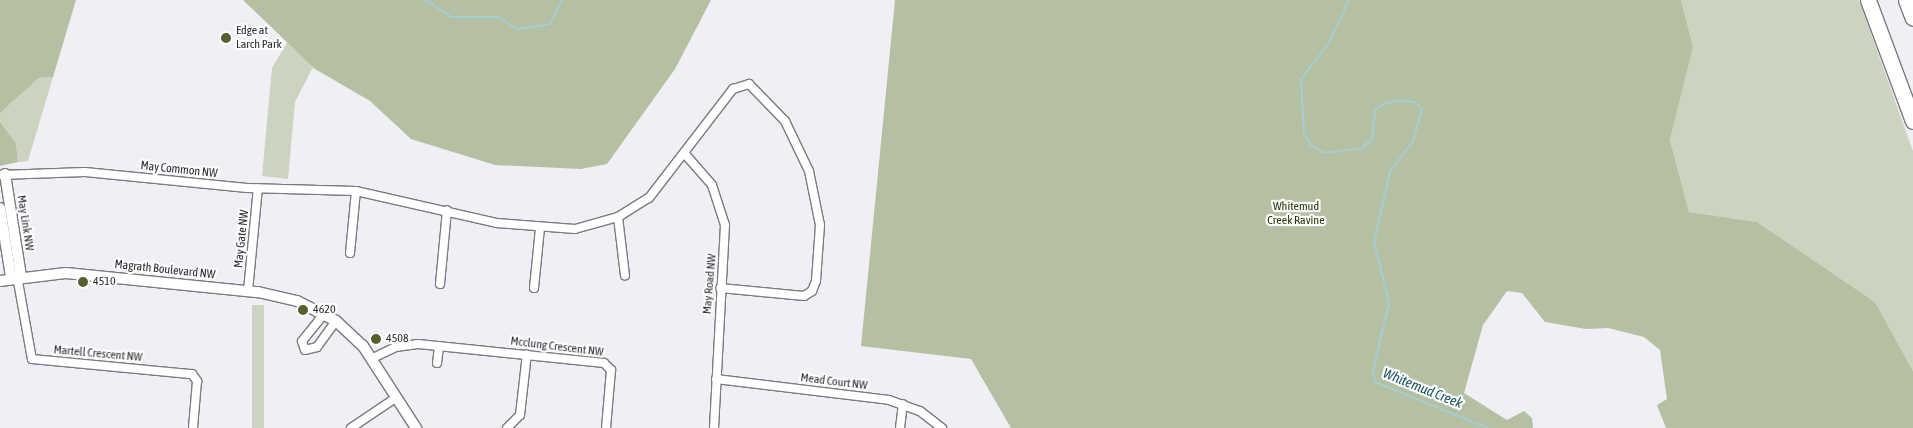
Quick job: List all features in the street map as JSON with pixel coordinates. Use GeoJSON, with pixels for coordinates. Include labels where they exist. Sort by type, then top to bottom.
{"type":"FeatureCollection","features":[{"type":"Feature","properties":{"kind":"highway"},"geometry":{"type":"LineString","coordinates":[[1868,0],[1913,121]]}},
{"type":"Feature","properties":{"kind":"highway"},"geometry":{"type":"LineString","coordinates":[[1906,0],[1913,18]]}},
{"type":"Feature","properties":{"kind":"street","name":"May Common NW"},"geometry":{"type":"LineString","coordinates":[[2,175],[85,172],[258,188],[356,191],[540,228],[575,229],[618,217],[657,191],[733,89],[748,84],[785,121],[814,185],[820,237],[812,291],[801,296],[720,288]]}},
{"type":"Feature","properties":{"kind":"street","name":"May Road NW"},"geometry":{"type":"LineString","coordinates":[[685,154],[707,177],[722,208],[726,236],[720,288],[714,428]]}},
{"type":"Feature","properties":{"kind":"street","name":"May Link NW"},"geometry":{"type":"LineString","coordinates":[[2,175],[16,276]]}},
{"type":"Feature","properties":{"kind":"street","name":"May Gate NW"},"geometry":{"type":"LineString","coordinates":[[248,291],[258,188]]}},
{"type":"Feature","properties":{"kind":"street"},"geometry":{"type":"LineString","coordinates":[[350,253],[356,191]]}},
{"type":"Feature","properties":{"kind":"street","name":"May Link NW"},"geometry":{"type":"LineString","coordinates":[[0,208],[16,276]]}},
{"type":"Feature","properties":{"kind":"street"},"geometry":{"type":"LineString","coordinates":[[440,284],[447,210]]}},
{"type":"Feature","properties":{"kind":"street"},"geometry":{"type":"LineString","coordinates":[[618,217],[625,276]]}},
{"type":"Feature","properties":{"kind":"street"},"geometry":{"type":"LineString","coordinates":[[534,288],[540,228]]}},
{"type":"Feature","properties":{"kind":"street","name":"Magrath Boulevard NW"},"geometry":{"type":"LineString","coordinates":[[0,281],[16,276],[66,273],[248,291],[289,298],[336,321],[373,358],[416,428]]}},
{"type":"Feature","properties":{"kind":"street","name":"Martell Crescent NW"},"geometry":{"type":"LineString","coordinates":[[16,276],[32,359],[192,374],[198,387],[193,428]]}},
{"type":"Feature","properties":{"kind":"street"},"geometry":{"type":"LineString","coordinates":[[324,314],[302,340],[305,350],[318,347],[336,321]]}},
{"type":"Feature","properties":{"kind":"street","name":"Mcclung Crescent NW"},"geometry":{"type":"LineString","coordinates":[[373,358],[403,346],[439,346],[527,354],[609,365],[606,428]]}},
{"type":"Feature","properties":{"kind":"street"},"geometry":{"type":"LineString","coordinates":[[436,363],[439,346]]}},
{"type":"Feature","properties":{"kind":"street"},"geometry":{"type":"LineString","coordinates":[[507,428],[518,421],[521,411],[527,354]]}},
{"type":"Feature","properties":{"kind":"street","name":"Mead Court NW"},"geometry":{"type":"LineString","coordinates":[[716,379],[903,404],[942,428]]}},
{"type":"Feature","properties":{"kind":"street"},"geometry":{"type":"LineString","coordinates":[[351,428],[397,397]]}},
{"type":"Feature","properties":{"kind":"street"},"geometry":{"type":"LineString","coordinates":[[900,428],[903,404]]}},
{"type":"Feature","properties":{"kind":"green space"},"geometry":{"type":"Polygon","coordinates":[[[0,0],[76,0],[53,77],[39,78],[0,113],[0,0]]]}},
{"type":"Feature","properties":{"kind":"green space"},"geometry":{"type":"Polygon","coordinates":[[[243,0],[711,0],[675,69],[607,164],[581,169],[495,165],[411,139],[370,101],[315,69],[243,0]]]}},
{"type":"Feature","properties":{"kind":"green space","name":"Whitemud Creek Ravine"},"geometry":{"type":"Polygon","coordinates":[[[895,0],[1681,0],[1693,47],[1670,140],[1689,212],[1757,222],[1875,302],[1913,371],[1913,428],[1666,428],[1657,405],[1667,399],[1660,350],[1644,337],[1608,328],[1586,329],[1545,322],[1522,293],[1507,291],[1483,325],[1464,393],[1507,420],[1524,411],[1532,418],[1533,428],[1011,428],[971,359],[861,346],[895,0]]]}},
{"type":"Feature","properties":{"kind":"green space"},"geometry":{"type":"Polygon","coordinates":[[[1681,0],[1859,0],[1913,151],[1913,371],[1875,302],[1757,222],[1689,212],[1670,140],[1693,47],[1681,0]]]}},
{"type":"Feature","properties":{"kind":"green space"},"geometry":{"type":"Polygon","coordinates":[[[288,41],[313,67],[295,102],[288,179],[262,176],[272,68],[288,41]]]}},
{"type":"Feature","properties":{"kind":"green space"},"geometry":{"type":"Polygon","coordinates":[[[53,77],[28,161],[18,162],[16,143],[0,122],[0,113],[39,78],[53,77]]]}},
{"type":"Feature","properties":{"kind":"green space"},"geometry":{"type":"Polygon","coordinates":[[[0,122],[16,143],[18,162],[0,166],[0,122]]]}},
{"type":"Feature","properties":{"kind":"green space"},"geometry":{"type":"Polygon","coordinates":[[[252,305],[264,305],[264,428],[252,428],[252,305]]]}},
{"type":"Feature","properties":{"kind":"waterway","name":"Whitemud Creek"},"geometry":{"type":"LineString","coordinates":[[425,0],[451,17],[499,17],[516,29],[550,24],[562,0]]}},
{"type":"Feature","properties":{"kind":"waterway","name":"Whitemud Creek"},"geometry":{"type":"LineString","coordinates":[[1349,0],[1328,44],[1301,79],[1304,133],[1311,145],[1324,153],[1362,148],[1372,139],[1375,110],[1384,104],[1399,100],[1415,102],[1422,109],[1413,141],[1390,172],[1374,242],[1389,302],[1373,372],[1375,382],[1488,428]]}},
{"type":"Feature","properties":{"kind":"place","name":"Edge at Larch Park"},"geometry":{"type":"Point","coordinates":[226,38]}},
{"type":"Feature","properties":{"kind":"place","name":"4510"},"geometry":{"type":"Point","coordinates":[83,282]}},
{"type":"Feature","properties":{"kind":"place","name":"4620"},"geometry":{"type":"Point","coordinates":[303,310]}},
{"type":"Feature","properties":{"kind":"place","name":"4508"},"geometry":{"type":"Point","coordinates":[376,339]}}]}
